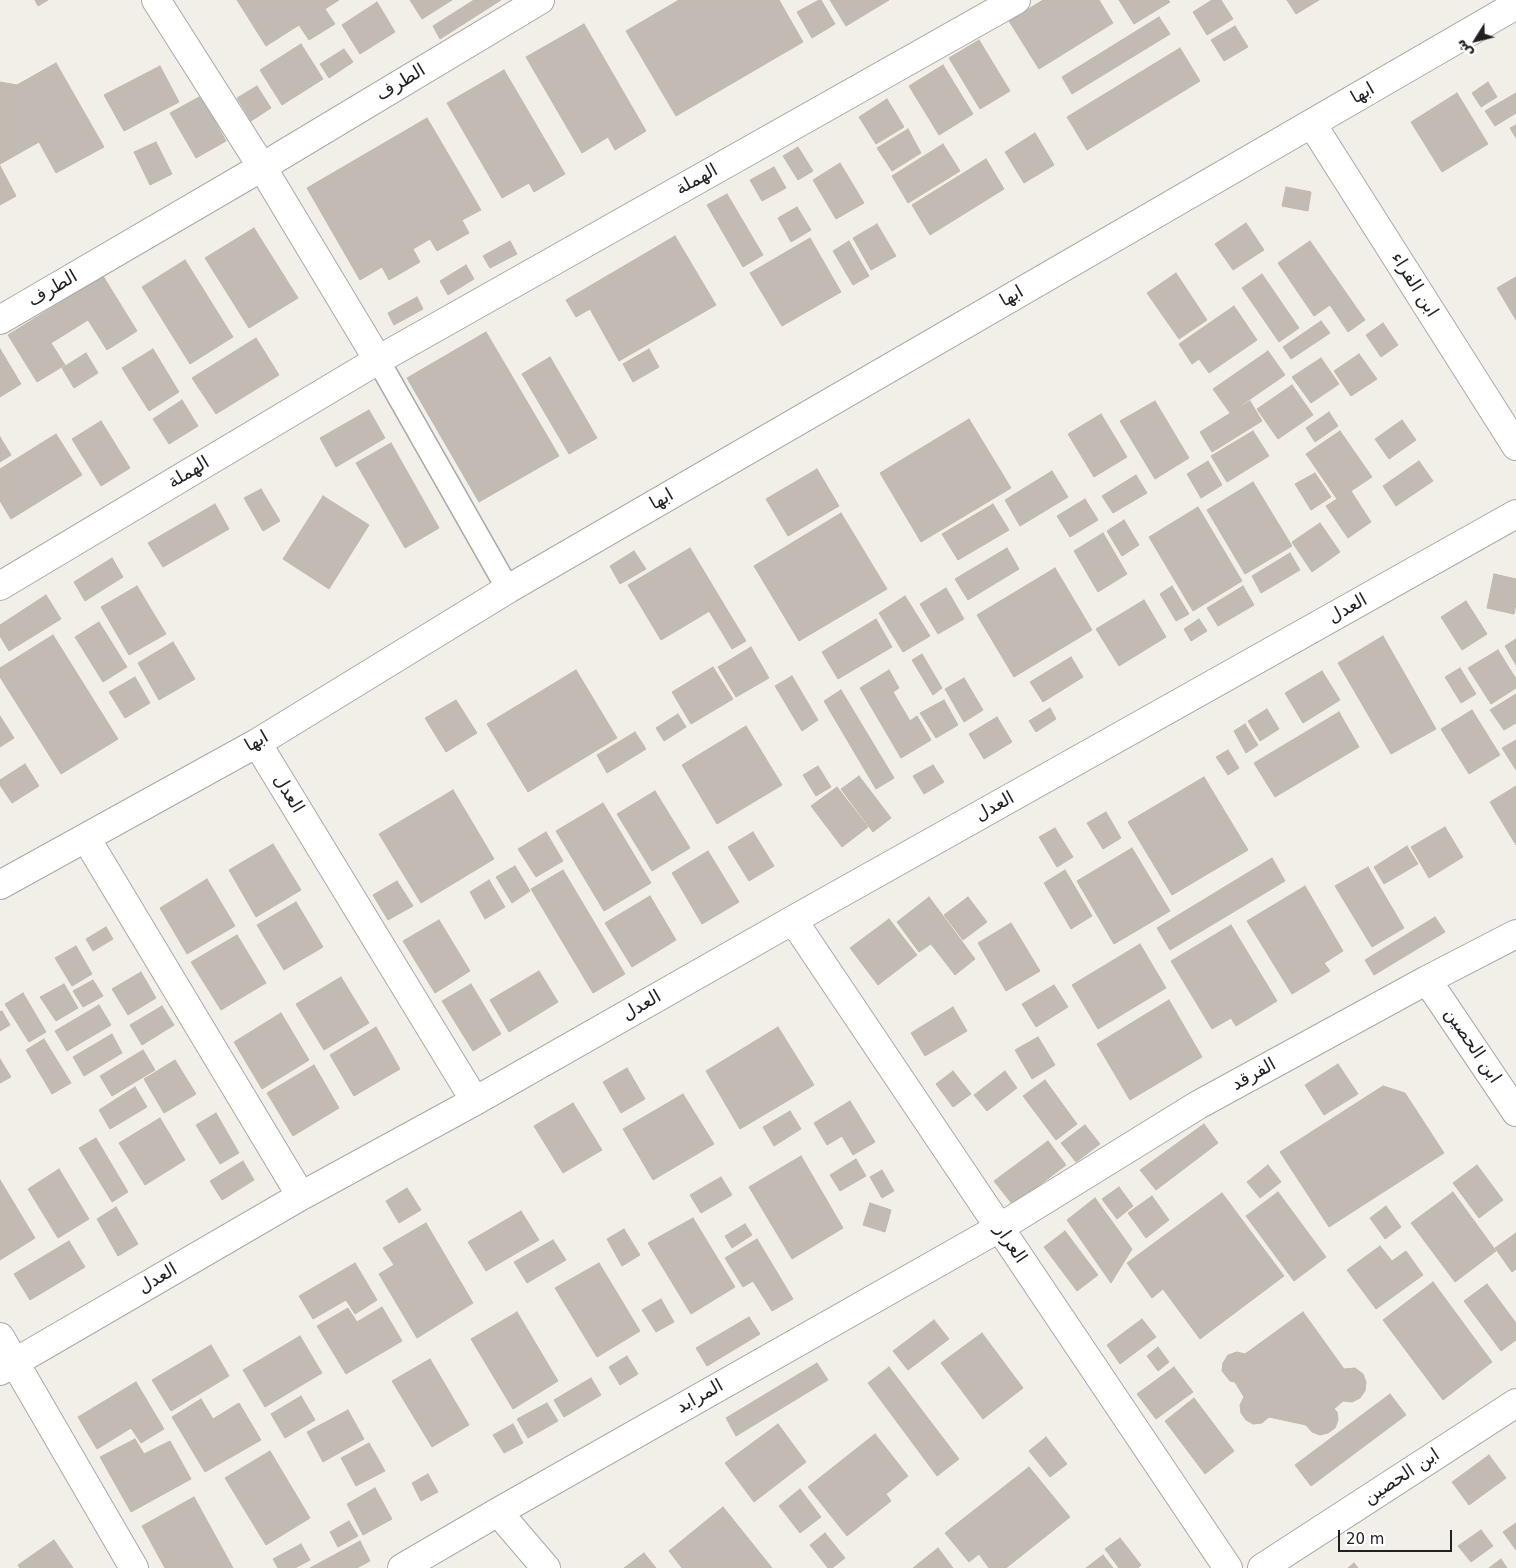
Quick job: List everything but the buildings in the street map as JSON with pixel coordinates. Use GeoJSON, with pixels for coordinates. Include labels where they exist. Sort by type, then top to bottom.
{"type":"FeatureCollection","features":[{"type":"Feature","properties":{"kind":"street"},"geometry":{"type":"LineString","coordinates":[[156,0],[262,167],[378,360]]}},
{"type":"Feature","properties":{"kind":"street","name":"الطرف"},"geometry":{"type":"LineString","coordinates":[[0,320],[262,167],[540,0]]}},
{"type":"Feature","properties":{"kind":"street","name":"الهملة"},"geometry":{"type":"LineString","coordinates":[[0,586],[378,360],[1016,0]]}},
{"type":"Feature","properties":{"kind":"street","name":"ابها"},"geometry":{"type":"LineString","coordinates":[[0,885],[257,743],[508,589],[1516,5]]}},
{"type":"Feature","properties":{"kind":"street","name":"ابن الفراء"},"geometry":{"type":"LineString","coordinates":[[1312,124],[1516,446]]}},
{"type":"Feature","properties":{"kind":"street","name":"العدل"},"geometry":{"type":"LineString","coordinates":[[8,1366],[301,1196],[475,1101],[1516,514]]}},
{"type":"Feature","properties":{"kind":"street","name":"العدل"},"geometry":{"type":"LineString","coordinates":[[257,743],[475,1101]]}},
{"type":"Feature","properties":{"kind":"street"},"geometry":{"type":"LineString","coordinates":[[86,838],[301,1196]]}},
{"type":"Feature","properties":{"kind":"street","name":"العرار"},"geometry":{"type":"LineString","coordinates":[[793,920],[1228,1568]]}},
{"type":"Feature","properties":{"kind":"street","name":"الفرقد"},"geometry":{"type":"LineString","coordinates":[[999,1228],[1198,1105],[1427,980],[1516,934]]}},
{"type":"Feature","properties":{"kind":"street","name":"ابن الحصين"},"geometry":{"type":"LineString","coordinates":[[1427,980],[1516,1112]]}},
{"type":"Feature","properties":{"kind":"street","name":"المرابد"},"geometry":{"type":"LineString","coordinates":[[402,1568],[999,1228]]}},
{"type":"Feature","properties":{"kind":"street"},"geometry":{"type":"LineString","coordinates":[[0,1337],[8,1366],[134,1568]]}},
{"type":"Feature","properties":{"kind":"street","name":"ابن الحصين"},"geometry":{"type":"LineString","coordinates":[[1262,1568],[1516,1403]]}},
{"type":"Feature","properties":{"kind":"street"},"geometry":{"type":"LineString","coordinates":[[498,1512],[546,1568]]}},
{"type":"Feature","properties":{"kind":"lane"},"geometry":{"type":"LineString","coordinates":[[378,360],[508,589]]}}]}
